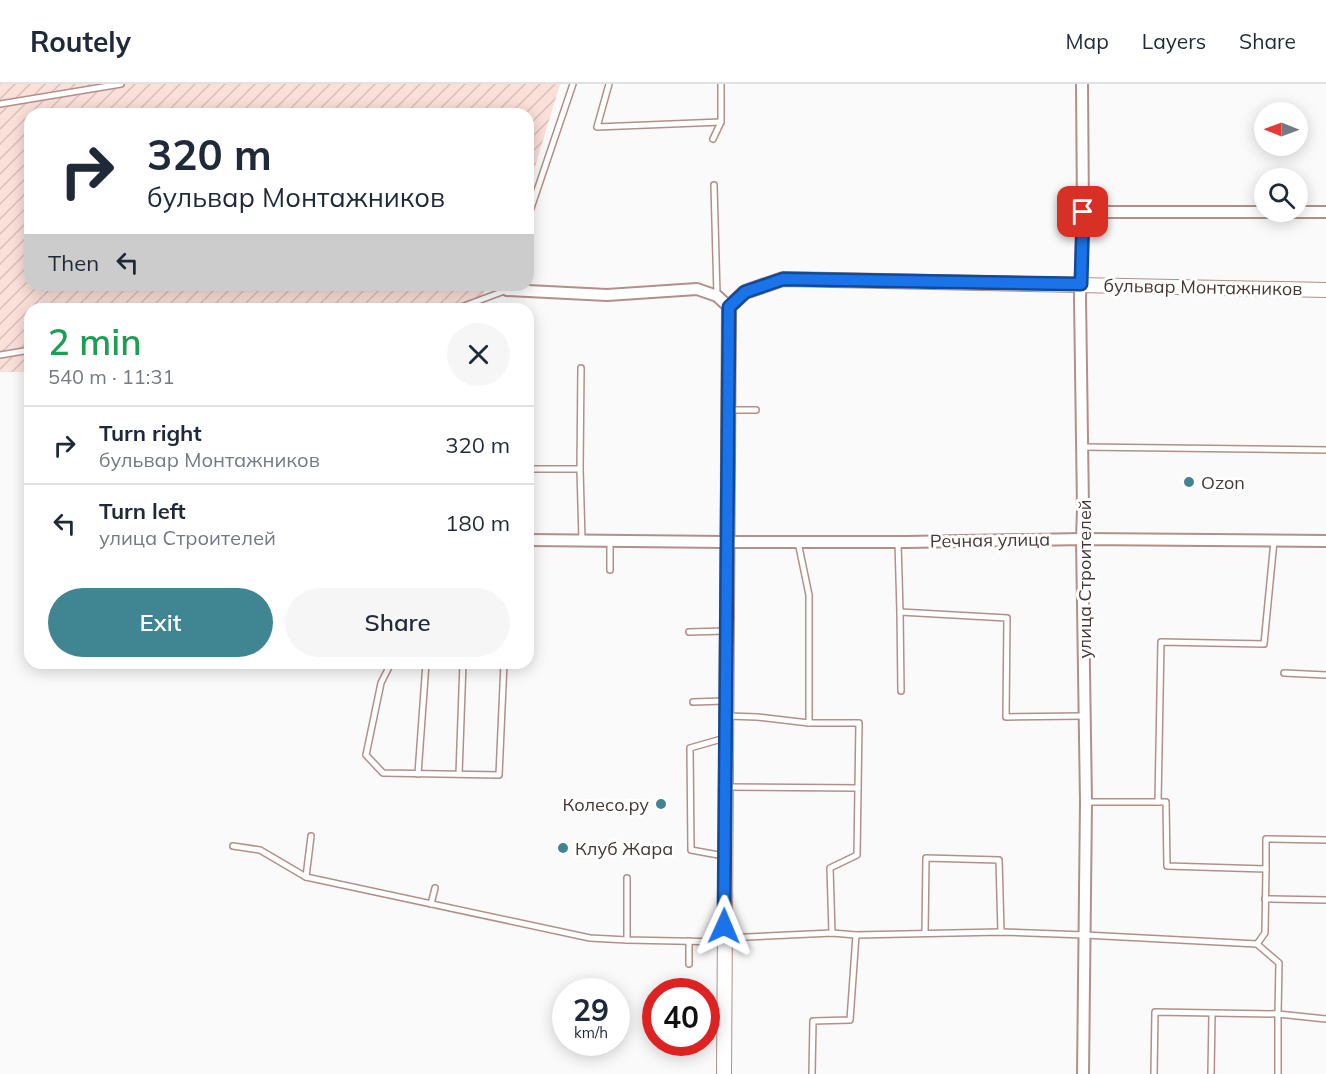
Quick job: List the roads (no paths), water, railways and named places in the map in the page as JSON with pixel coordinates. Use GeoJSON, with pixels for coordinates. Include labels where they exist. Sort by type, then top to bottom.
{"type":"FeatureCollection","features":[{"type":"Feature","properties":{"kind":"street","name":"улица Строителей"},"geometry":{"type":"LineString","coordinates":[[1082,84],[1082,539],[1086,802],[1083,1074]]}},
{"type":"Feature","properties":{"kind":"street"},"geometry":{"type":"LineString","coordinates":[[1083,212],[1326,212]]}},
{"type":"Feature","properties":{"kind":"street","name":"бульвар Монтажников"},"geometry":{"type":"LineString","coordinates":[[729,307],[745,292],[783,279],[1326,290]]}},
{"type":"Feature","properties":{"kind":"street"},"geometry":{"type":"LineString","coordinates":[[534,290],[607,295],[697,289],[717,296],[729,307],[724,1074]]}},
{"type":"Feature","properties":{"kind":"street","name":"Речная улица"},"geometry":{"type":"LineString","coordinates":[[534,540],[1326,541]]}},
{"type":"Feature","properties":{"kind":"lane"},"geometry":{"type":"LineString","coordinates":[[0,104],[121,84]]}},
{"type":"Feature","properties":{"kind":"lane"},"geometry":{"type":"LineString","coordinates":[[534,199],[573,84]]}},
{"type":"Feature","properties":{"kind":"lane"},"geometry":{"type":"LineString","coordinates":[[609,84],[597,127],[721,122]]}},
{"type":"Feature","properties":{"kind":"lane"},"geometry":{"type":"LineString","coordinates":[[713,139],[721,122],[721,84]]}},
{"type":"Feature","properties":{"kind":"lane"},"geometry":{"type":"LineString","coordinates":[[714,185],[717,296]]}},
{"type":"Feature","properties":{"kind":"lane"},"geometry":{"type":"LineString","coordinates":[[471,303],[501,291]]}},
{"type":"Feature","properties":{"kind":"lane"},"geometry":{"type":"LineString","coordinates":[[0,355],[24,351]]}},
{"type":"Feature","properties":{"kind":"lane"},"geometry":{"type":"LineString","coordinates":[[580,368],[582,540]]}},
{"type":"Feature","properties":{"kind":"lane"},"geometry":{"type":"LineString","coordinates":[[728,410],[756,410]]}},
{"type":"Feature","properties":{"kind":"lane"},"geometry":{"type":"LineString","coordinates":[[1083,447],[1326,450]]}},
{"type":"Feature","properties":{"kind":"lane"},"geometry":{"type":"LineString","coordinates":[[534,469],[580,469]]}},
{"type":"Feature","properties":{"kind":"lane"},"geometry":{"type":"LineString","coordinates":[[610,541],[610,570]]}},
{"type":"Feature","properties":{"kind":"lane"},"geometry":{"type":"LineString","coordinates":[[1158,802],[1161,642],[1264,644],[1274,541]]}},
{"type":"Feature","properties":{"kind":"lane"},"geometry":{"type":"LineString","coordinates":[[798,542],[809,595],[809,723]]}},
{"type":"Feature","properties":{"kind":"lane"},"geometry":{"type":"LineString","coordinates":[[898,542],[901,691]]}},
{"type":"Feature","properties":{"kind":"lane"},"geometry":{"type":"LineString","coordinates":[[900,612],[1007,618],[1006,717],[1084,716]]}},
{"type":"Feature","properties":{"kind":"lane"},"geometry":{"type":"LineString","coordinates":[[689,632],[726,631]]}},
{"type":"Feature","properties":{"kind":"lane"},"geometry":{"type":"LineString","coordinates":[[388,669],[381,683],[366,755],[383,773],[499,775],[504,669]]}},
{"type":"Feature","properties":{"kind":"lane"},"geometry":{"type":"LineString","coordinates":[[418,774],[426,669]]}},
{"type":"Feature","properties":{"kind":"lane"},"geometry":{"type":"LineString","coordinates":[[459,774],[463,669]]}},
{"type":"Feature","properties":{"kind":"lane"},"geometry":{"type":"LineString","coordinates":[[1284,673],[1326,675]]}},
{"type":"Feature","properties":{"kind":"lane"},"geometry":{"type":"LineString","coordinates":[[693,702],[726,701]]}},
{"type":"Feature","properties":{"kind":"lane"},"geometry":{"type":"LineString","coordinates":[[726,716],[809,723],[859,723],[857,855],[830,867],[832,933]]}},
{"type":"Feature","properties":{"kind":"lane"},"geometry":{"type":"LineString","coordinates":[[725,738],[690,748],[691,850],[725,856]]}},
{"type":"Feature","properties":{"kind":"lane"},"geometry":{"type":"LineString","coordinates":[[726,787],[858,788]]}},
{"type":"Feature","properties":{"kind":"lane"},"geometry":{"type":"LineString","coordinates":[[1086,802],[1167,802],[1167,866],[1266,869]]}},
{"type":"Feature","properties":{"kind":"lane"},"geometry":{"type":"LineString","coordinates":[[306,877],[311,836]]}},
{"type":"Feature","properties":{"kind":"lane"},"geometry":{"type":"LineString","coordinates":[[1257,944],[1265,933],[1266,840],[1326,840]]}},
{"type":"Feature","properties":{"kind":"lane"},"geometry":{"type":"LineString","coordinates":[[233,846],[260,850],[306,877],[590,938],[689,941],[832,933],[855,935],[1001,932],[1085,934],[1257,944],[1279,963],[1278,1074]]}},
{"type":"Feature","properties":{"kind":"lane"},"geometry":{"type":"LineString","coordinates":[[925,933],[926,858],[999,860],[1001,932]]}},
{"type":"Feature","properties":{"kind":"lane"},"geometry":{"type":"LineString","coordinates":[[627,878],[627,940]]}},
{"type":"Feature","properties":{"kind":"lane"},"geometry":{"type":"LineString","coordinates":[[431,904],[435,888]]}},
{"type":"Feature","properties":{"kind":"lane"},"geometry":{"type":"LineString","coordinates":[[1265,899],[1326,900]]}},
{"type":"Feature","properties":{"kind":"lane"},"geometry":{"type":"LineString","coordinates":[[812,1074],[813,1021],[850,1020],[855,935]]}},
{"type":"Feature","properties":{"kind":"lane"},"geometry":{"type":"LineString","coordinates":[[689,941],[689,964]]}},
{"type":"Feature","properties":{"kind":"lane"},"geometry":{"type":"LineString","coordinates":[[1154,1074],[1155,1012],[1278,1014],[1326,1019]]}},
{"type":"Feature","properties":{"kind":"lane"},"geometry":{"type":"LineString","coordinates":[[1211,1074],[1212,1014]]}},
{"type":"Feature","properties":{"kind":"place","name":"Ozon"},"geometry":{"type":"Point","coordinates":[1189,482]}},
{"type":"Feature","properties":{"kind":"place","name":"Колесо.ру"},"geometry":{"type":"Point","coordinates":[661,804]}},
{"type":"Feature","properties":{"kind":"place","name":"Клуб Жара"},"geometry":{"type":"Point","coordinates":[563,848]}}]}
